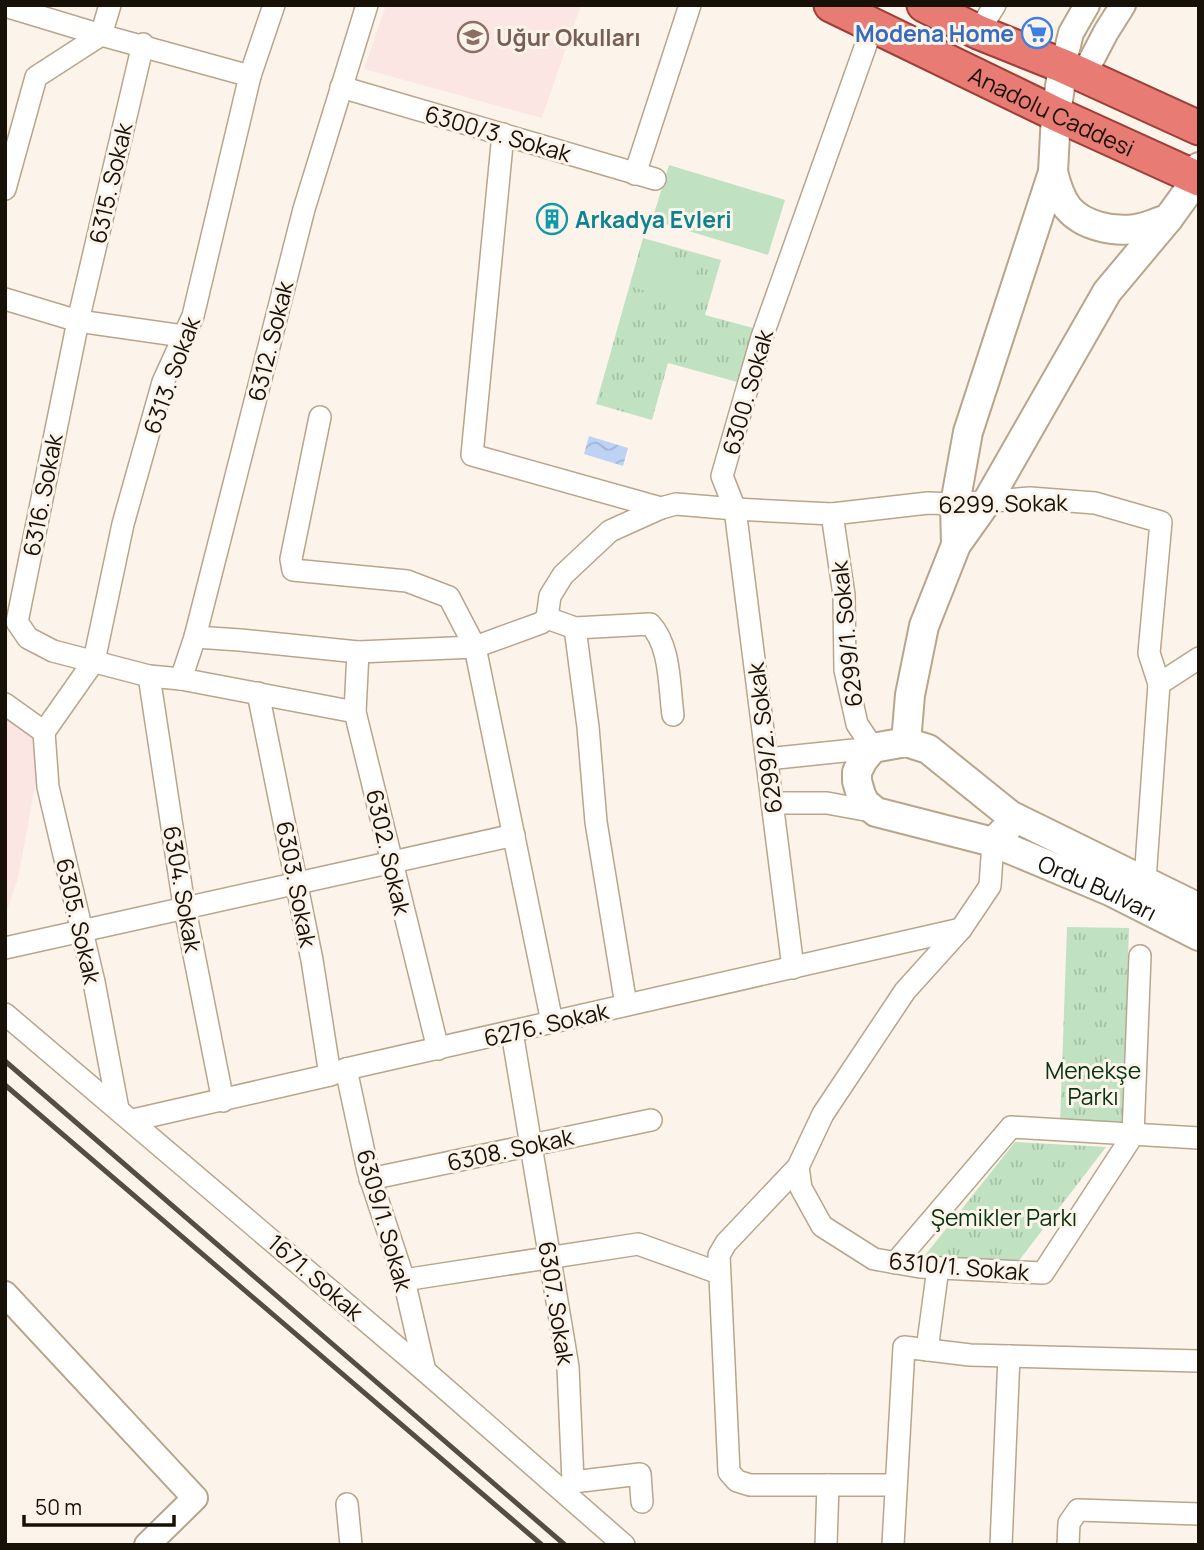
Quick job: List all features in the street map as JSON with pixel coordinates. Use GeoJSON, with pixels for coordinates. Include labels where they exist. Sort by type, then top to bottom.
{"type":"FeatureCollection","features":[{"type":"Feature","properties":{"kind":"highway","name":"Anadolu Caddesi"},"geometry":{"type":"LineString","coordinates":[[831,5],[1056,114],[1198,175]]}},
{"type":"Feature","properties":{"kind":"highway","name":"Anadolu Caddesi"},"geometry":{"type":"LineString","coordinates":[[924,5],[987,19],[1073,71],[1199,128]]}},
{"type":"Feature","properties":{"kind":"main road"},"geometry":{"type":"LineString","coordinates":[[956,545],[955,504],[968,432],[1053,172],[1056,114],[1073,71]]}},
{"type":"Feature","properties":{"kind":"main road"},"geometry":{"type":"LineString","coordinates":[[1053,172],[1060,195],[1069,210],[1093,225],[1117,230],[1137,229],[1168,219]]}},
{"type":"Feature","properties":{"kind":"main road"},"geometry":{"type":"LineString","coordinates":[[876,812],[865,803],[856,781],[857,772],[873,748],[906,742],[910,695],[924,626],[956,545],[988,500],[1107,292],[1168,219],[1198,175]]}},
{"type":"Feature","properties":{"kind":"main road","name":"Ordu Bulvarı"},"geometry":{"type":"LineString","coordinates":[[906,742],[928,748],[1010,815],[1199,908]]}},
{"type":"Feature","properties":{"kind":"main road","name":"Ordu Bulvarı"},"geometry":{"type":"LineString","coordinates":[[876,812],[993,842],[1110,891],[1199,936]]}},
{"type":"Feature","properties":{"kind":"main road"},"geometry":{"type":"LineString","coordinates":[[993,842],[1008,827],[1010,815]]}},
{"type":"Feature","properties":{"kind":"street"},"geometry":{"type":"LineString","coordinates":[[5,189],[36,78],[101,35],[110,5]]}},
{"type":"Feature","properties":{"kind":"street","name":"6313. Sokak"},"geometry":{"type":"LineString","coordinates":[[44,733],[94,661],[123,524],[163,382],[193,316],[250,76],[274,5]]}},
{"type":"Feature","properties":{"kind":"street","name":"6312. Sokak"},"geometry":{"type":"LineString","coordinates":[[180,679],[195,637],[304,209],[367,5]]}},
{"type":"Feature","properties":{"kind":"street","name":"6300/3. Sokak"},"geometry":{"type":"LineString","coordinates":[[341,87],[645,176],[690,5]]}},
{"type":"Feature","properties":{"kind":"street"},"geometry":{"type":"LineString","coordinates":[[1073,71],[1071,33],[1087,5]]}},
{"type":"Feature","properties":{"kind":"street"},"geometry":{"type":"LineString","coordinates":[[1073,71],[1106,32],[1123,5]]}},
{"type":"Feature","properties":{"kind":"street"},"geometry":{"type":"LineString","coordinates":[[5,6],[250,76]]}},
{"type":"Feature","properties":{"kind":"street","name":"6300. Sokak"},"geometry":{"type":"LineString","coordinates":[[735,509],[722,476],[762,337],[873,26]]}},
{"type":"Feature","properties":{"kind":"street","name":"6315. Sokak"},"geometry":{"type":"LineString","coordinates":[[78,321],[143,44]]}},
{"type":"Feature","properties":{"kind":"street"},"geometry":{"type":"LineString","coordinates":[[503,134],[472,455],[661,508]]}},
{"type":"Feature","properties":{"kind":"street"},"geometry":{"type":"LineString","coordinates":[[5,299],[78,321],[183,336]]}},
{"type":"Feature","properties":{"kind":"street","name":"6316. Sokak"},"geometry":{"type":"LineString","coordinates":[[78,321],[17,622],[27,638],[53,651],[149,676],[180,679],[355,712]]}},
{"type":"Feature","properties":{"kind":"street"},"geometry":{"type":"LineString","coordinates":[[320,417],[291,559],[293,570],[407,581],[449,597],[475,647],[552,1022]]}},
{"type":"Feature","properties":{"kind":"street","name":"6299. Sokak"},"geometry":{"type":"LineString","coordinates":[[735,509],[832,514],[928,503],[955,504],[1030,498],[1095,503],[1161,522],[1149,653],[1159,684],[1145,880]]}},
{"type":"Feature","properties":{"kind":"street"},"geometry":{"type":"LineString","coordinates":[[195,637],[358,652],[475,647],[541,624],[547,618],[550,596],[563,575],[610,531],[676,504],[735,509]]}},
{"type":"Feature","properties":{"kind":"street","name":"6299/2. Sokak"},"geometry":{"type":"LineString","coordinates":[[735,509],[793,968]]}},
{"type":"Feature","properties":{"kind":"street","name":"6299/1. Sokak"},"geometry":{"type":"LineString","coordinates":[[832,514],[844,596],[845,670],[857,724],[873,748]]}},
{"type":"Feature","properties":{"kind":"street"},"geometry":{"type":"LineString","coordinates":[[547,618],[575,628],[650,624],[660,634],[673,715]]}},
{"type":"Feature","properties":{"kind":"street"},"geometry":{"type":"LineString","coordinates":[[575,628],[596,822],[626,1005]]}},
{"type":"Feature","properties":{"kind":"street","name":"6302. Sokak"},"geometry":{"type":"LineString","coordinates":[[358,652],[355,712],[438,1049]]}},
{"type":"Feature","properties":{"kind":"street"},"geometry":{"type":"LineString","coordinates":[[1159,684],[1199,658]]}},
{"type":"Feature","properties":{"kind":"street","name":"6304. Sokak"},"geometry":{"type":"LineString","coordinates":[[149,676],[184,908],[223,1101]]}},
{"type":"Feature","properties":{"kind":"street","name":"6303. Sokak"},"geometry":{"type":"LineString","coordinates":[[258,693],[338,1072]]}},
{"type":"Feature","properties":{"kind":"street"},"geometry":{"type":"LineString","coordinates":[[5,704],[44,733]]}},
{"type":"Feature","properties":{"kind":"street","name":"6305. Sokak"},"geometry":{"type":"LineString","coordinates":[[44,733],[48,787],[125,1115]]}},
{"type":"Feature","properties":{"kind":"street"},"geometry":{"type":"LineString","coordinates":[[767,759],[873,748]]}},
{"type":"Feature","properties":{"kind":"street","name":"Ordu Bulvarı"},"geometry":{"type":"LineString","coordinates":[[772,803],[827,803],[876,812]]}},
{"type":"Feature","properties":{"kind":"street"},"geometry":{"type":"LineString","coordinates":[[5,948],[514,835]]}},
{"type":"Feature","properties":{"kind":"street"},"geometry":{"type":"LineString","coordinates":[[896,1485],[750,1485],[737,1481],[729,1472],[719,1255],[726,1242],[798,1167],[823,1114],[905,991],[961,929],[990,886],[993,842]]}},
{"type":"Feature","properties":{"kind":"street","name":"6276. Sokak"},"geometry":{"type":"LineString","coordinates":[[125,1115],[223,1101],[552,1022],[961,929]]}},
{"type":"Feature","properties":{"kind":"street"},"geometry":{"type":"LineString","coordinates":[[1133,1135],[1140,956]]}},
{"type":"Feature","properties":{"kind":"street","name":"1671. Sokak"},"geometry":{"type":"LineString","coordinates":[[5,1014],[425,1371],[624,1545]]}},
{"type":"Feature","properties":{"kind":"street","name":"6307. Sokak"},"geometry":{"type":"LineString","coordinates":[[512,1032],[568,1367],[573,1482],[640,1474],[642,1502]]}},
{"type":"Feature","properties":{"kind":"street","name":"6309/1. Sokak"},"geometry":{"type":"LineString","coordinates":[[338,1072],[404,1280],[425,1371]]}},
{"type":"Feature","properties":{"kind":"street","name":"6308. Sokak"},"geometry":{"type":"LineString","coordinates":[[370,1179],[531,1143],[651,1120]]}},
{"type":"Feature","properties":{"kind":"street"},"geometry":{"type":"LineString","coordinates":[[895,1263],[1011,1127],[1199,1138]]}},
{"type":"Feature","properties":{"kind":"street","name":"6310/1. Sokak"},"geometry":{"type":"LineString","coordinates":[[798,1167],[801,1188],[822,1226],[874,1259],[938,1268],[1044,1273],[1133,1135]]}},
{"type":"Feature","properties":{"kind":"street"},"geometry":{"type":"LineString","coordinates":[[404,1280],[638,1244],[719,1273]]}},
{"type":"Feature","properties":{"kind":"street"},"geometry":{"type":"LineString","coordinates":[[927,1350],[938,1268]]}},
{"type":"Feature","properties":{"kind":"street"},"geometry":{"type":"LineString","coordinates":[[5,1294],[195,1498],[147,1545]]}},
{"type":"Feature","properties":{"kind":"street"},"geometry":{"type":"LineString","coordinates":[[893,1545],[904,1348],[970,1355],[1199,1361]]}},
{"type":"Feature","properties":{"kind":"street"},"geometry":{"type":"LineString","coordinates":[[1001,1545],[1009,1356]]}},
{"type":"Feature","properties":{"kind":"street"},"geometry":{"type":"LineString","coordinates":[[826,1545],[828,1485]]}},
{"type":"Feature","properties":{"kind":"street"},"geometry":{"type":"LineString","coordinates":[[347,1504],[351,1545]]}},
{"type":"Feature","properties":{"kind":"street"},"geometry":{"type":"LineString","coordinates":[[1068,1545],[1069,1523],[1078,1510],[1199,1514]]}},
{"type":"Feature","properties":{"kind":"shaded area","name":"Uğur Okulları"},"geometry":{"type":"Polygon","coordinates":[[[386,5],[581,5],[542,118],[364,69],[386,5]]]}},
{"type":"Feature","properties":{"kind":"shaded area"},"geometry":{"type":"Polygon","coordinates":[[[5,710],[38,733],[42,749],[18,878],[5,916],[5,710]]]}},
{"type":"Feature","properties":{"kind":"green space"},"geometry":{"type":"Polygon","coordinates":[[[669,165],[785,200],[768,255],[652,220],[669,165]]]}},
{"type":"Feature","properties":{"kind":"green space"},"geometry":{"type":"Polygon","coordinates":[[[643,238],[721,260],[705,315],[757,329],[741,383],[668,363],[652,420],[596,404],[643,238]]]}},
{"type":"Feature","properties":{"kind":"green space"},"geometry":{"type":"Polygon","coordinates":[[[642,251],[698,267],[688,303],[632,287],[642,251]]]}},
{"type":"Feature","properties":{"kind":"green space","name":"Menekşe Parkı"},"geometry":{"type":"Polygon","coordinates":[[[1067,927],[1129,928],[1123,1128],[1060,1123],[1067,927]]]}},
{"type":"Feature","properties":{"kind":"green space","name":"Şemikler Parkı"},"geometry":{"type":"Polygon","coordinates":[[[1015,1142],[1106,1147],[1014,1267],[922,1259],[1015,1142]]]}},
{"type":"Feature","properties":{"kind":"water"},"geometry":{"type":"Polygon","coordinates":[[[589,436],[628,448],[623,466],[584,454],[589,436]]]}},
{"type":"Feature","properties":{"kind":"railway"},"geometry":{"type":"LineString","coordinates":[[5,1061],[565,1545]]}},
{"type":"Feature","properties":{"kind":"railway"},"geometry":{"type":"LineString","coordinates":[[5,1085],[542,1545]]}},
{"type":"Feature","properties":{"kind":"place","name":"Modena Home"},"geometry":{"type":"Point","coordinates":[1037,33]}},
{"type":"Feature","properties":{"kind":"place","name":"Uğur Okulları"},"geometry":{"type":"Point","coordinates":[473,37]}},
{"type":"Feature","properties":{"kind":"place","name":"Arkadya Evleri"},"geometry":{"type":"Point","coordinates":[552,219]}}]}
